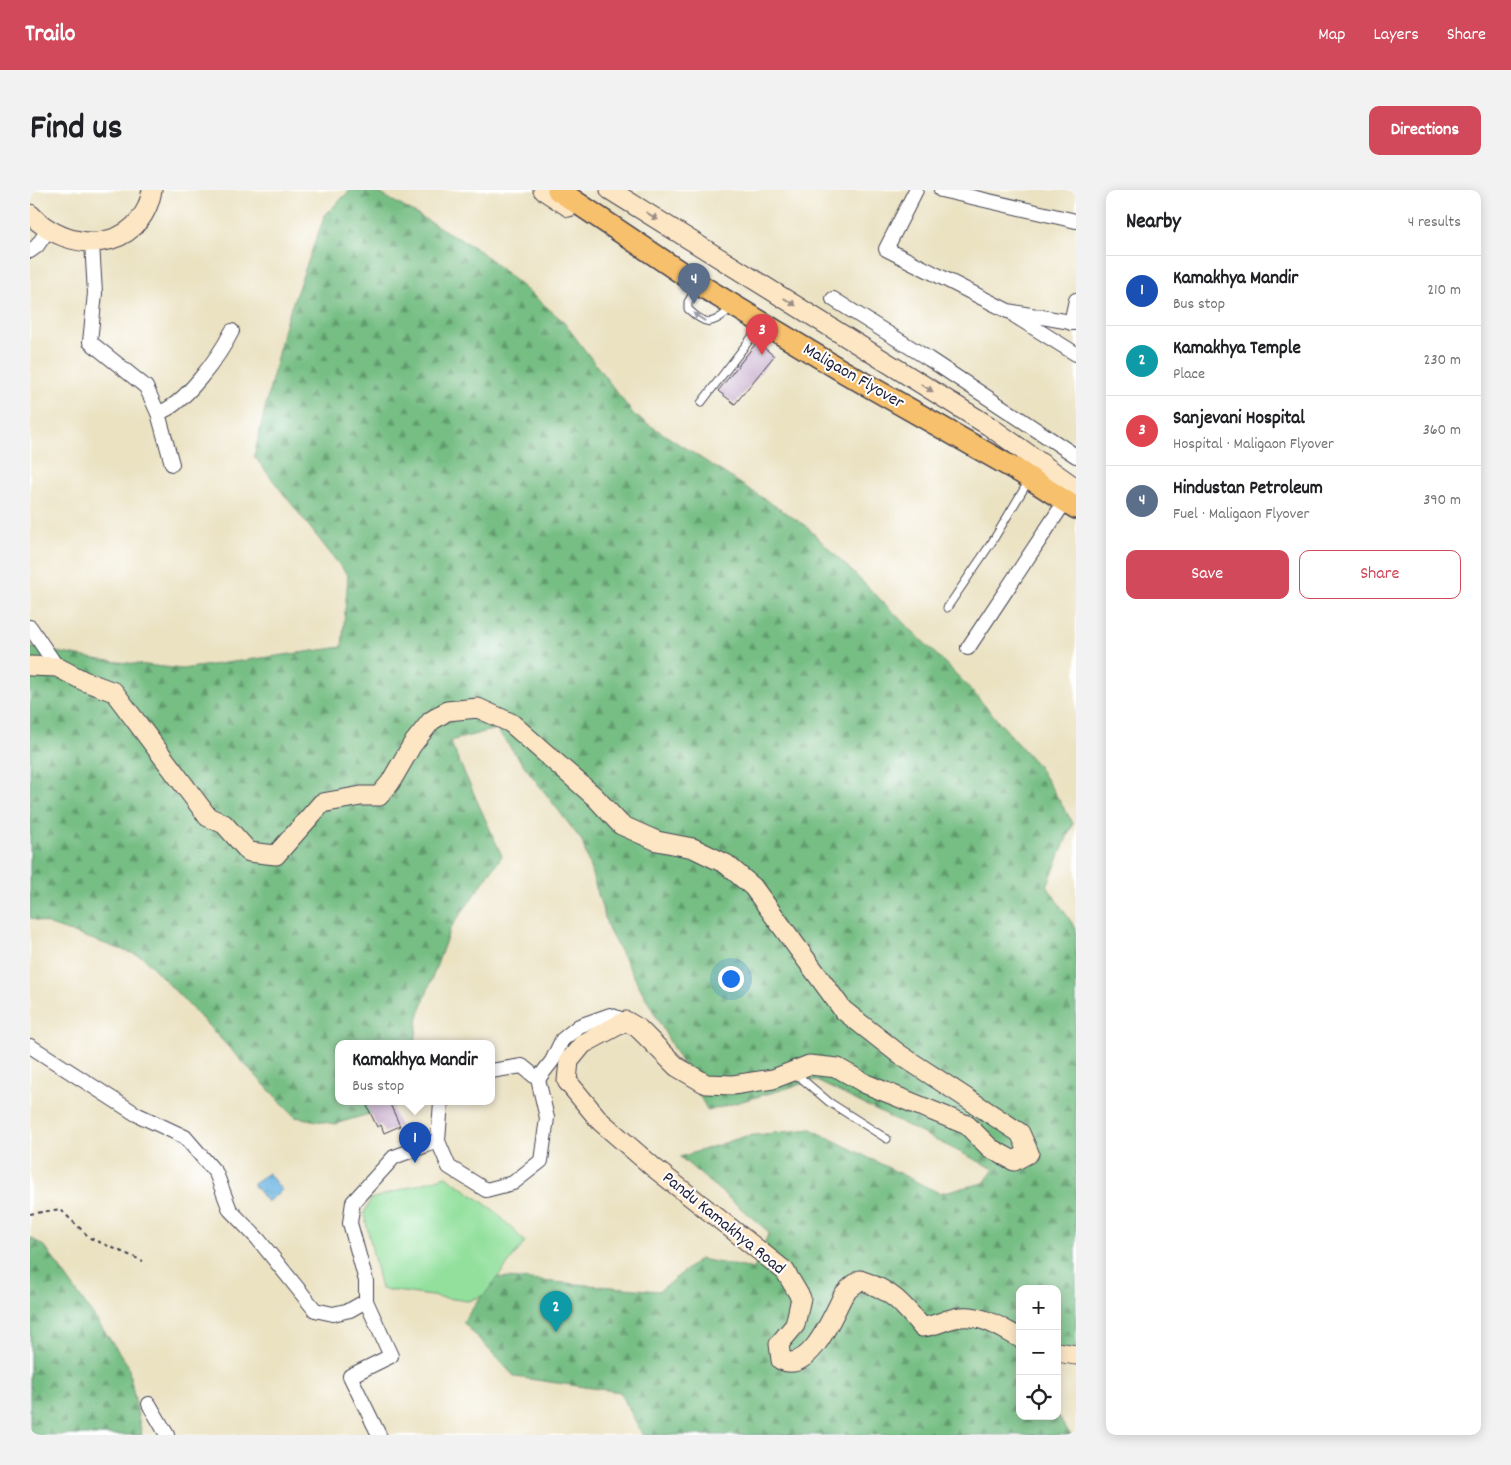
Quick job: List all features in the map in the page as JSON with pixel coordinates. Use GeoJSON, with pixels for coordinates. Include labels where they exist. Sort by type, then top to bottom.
{"type":"FeatureCollection","features":[{"type":"Feature","properties":{"kind":"main road","name":"Maligaon Flyover"},"geometry":{"type":"LineString","coordinates":[[558,190],[698,284],[844,372],[1020,472],[1072,506]]}},
{"type":"Feature","properties":{"kind":"main road","name":"Maligaon Flyover"},"geometry":{"type":"LineString","coordinates":[[578,190],[787,323],[1032,464],[1072,506]]}},
{"type":"Feature","properties":{"kind":"street"},"geometry":{"type":"LineString","coordinates":[[30,214],[48,230],[70,240],[92,242],[111,240],[129,231],[143,216],[150,202],[152,190]]}},
{"type":"Feature","properties":{"kind":"street"},"geometry":{"type":"LineString","coordinates":[[543,190],[758,329],[1072,506],[968,648]]}},
{"type":"Feature","properties":{"kind":"street"},"geometry":{"type":"LineString","coordinates":[[610,190],[989,426],[1076,488]]}},
{"type":"Feature","properties":{"kind":"street"},"geometry":{"type":"LineString","coordinates":[[916,190],[886,249],[1008,311],[1076,354]]}},
{"type":"Feature","properties":{"kind":"street"},"geometry":{"type":"LineString","coordinates":[[941,190],[1076,221]]}},
{"type":"Feature","properties":{"kind":"street"},"geometry":{"type":"LineString","coordinates":[[30,251],[37,246],[48,230]]}},
{"type":"Feature","properties":{"kind":"street"},"geometry":{"type":"LineString","coordinates":[[92,242],[95,293],[90,342],[146,388],[158,413],[172,464]]}},
{"type":"Feature","properties":{"kind":"street"},"geometry":{"type":"LineString","coordinates":[[833,299],[929,359],[1076,456]]}},
{"type":"Feature","properties":{"kind":"street"},"geometry":{"type":"LineString","coordinates":[[1008,311],[1073,323],[1076,300]]}},
{"type":"Feature","properties":{"kind":"street"},"geometry":{"type":"LineString","coordinates":[[158,413],[170,409],[203,374],[232,332]]}},
{"type":"Feature","properties":{"kind":"street"},"geometry":{"type":"LineString","coordinates":[[30,627],[57,667]]}},
{"type":"Feature","properties":{"kind":"street"},"geometry":{"type":"LineString","coordinates":[[30,666],[57,667],[84,681],[114,692],[208,818],[224,824],[249,852],[276,855],[322,803],[361,796],[379,796],[390,783],[412,745],[431,721],[447,711],[478,708],[511,723],[595,797],[622,825],[657,841],[693,848],[726,864],[753,888],[843,1010],[899,1054],[1020,1133],[1029,1153],[1014,1161],[990,1148],[967,1125],[866,1084],[838,1068],[809,1065],[773,1079],[733,1085],[706,1084],[677,1067],[638,1028],[610,1015],[579,1026],[562,1040],[552,1061],[538,1079]]}},
{"type":"Feature","properties":{"kind":"street","name":"Pandu Kamakhya Road"},"geometry":{"type":"LineString","coordinates":[[626,1021],[583,1044],[569,1061],[567,1081],[600,1121],[653,1167],[785,1271],[801,1298],[795,1325],[779,1344],[781,1360],[788,1363],[796,1361],[821,1339],[844,1294],[860,1280],[879,1286],[898,1298],[922,1327],[936,1326],[959,1317],[979,1317],[1016,1336]]}},
{"type":"Feature","properties":{"kind":"street"},"geometry":{"type":"LineString","coordinates":[[30,1046],[136,1114],[185,1136],[216,1173],[230,1210],[258,1239],[315,1310],[333,1314],[350,1310],[366,1301]]}},
{"type":"Feature","properties":{"kind":"street"},"geometry":{"type":"LineString","coordinates":[[441,1105],[438,1142],[449,1167],[486,1190],[513,1183],[541,1161],[547,1118],[538,1079],[522,1066],[495,1069]]}},
{"type":"Feature","properties":{"kind":"street"},"geometry":{"type":"LineString","coordinates":[[379,1435],[350,1376],[391,1356],[366,1301],[366,1281],[350,1223],[353,1202],[394,1157],[438,1142]]}},
{"type":"Feature","properties":{"kind":"street"},"geometry":{"type":"LineString","coordinates":[[1061,1353],[1076,1355]]}},
{"type":"Feature","properties":{"kind":"street"},"geometry":{"type":"LineString","coordinates":[[149,1404],[167,1435]]}},
{"type":"Feature","properties":{"kind":"lane"},"geometry":{"type":"LineString","coordinates":[[701,403],[758,329]]}},
{"type":"Feature","properties":{"kind":"lane"},"geometry":{"type":"LineString","coordinates":[[947,608],[992,542],[1028,482]]}},
{"type":"Feature","properties":{"kind":"lane"},"geometry":{"type":"LineString","coordinates":[[793,1071],[829,1102],[887,1139]]}},
{"type":"Feature","properties":{"kind":"path"},"geometry":{"type":"LineString","coordinates":[[30,1214],[60,1209],[90,1238],[142,1261]]}},
{"type":"Feature","properties":{"kind":"green space"},"geometry":{"type":"Polygon","coordinates":[[[350,190],[374,190],[479,250],[562,320],[634,415],[806,526],[964,682],[1038,766],[1073,823],[1047,886],[1076,929],[1076,1358],[1061,1365],[1061,1285],[1016,1285],[1016,1420],[1060,1420],[1071,1435],[641,1435],[620,1392],[515,1377],[463,1322],[495,1277],[659,1291],[700,1259],[754,1269],[769,1232],[680,1157],[746,1136],[811,1129],[939,1193],[984,1183],[994,1169],[815,1080],[708,1111],[609,931],[582,841],[496,729],[450,741],[502,856],[450,929],[418,1017],[415,1040],[335,1040],[335,1105],[400,1105],[335,1124],[295,1117],[143,957],[30,918],[30,645],[34,648],[101,660],[182,669],[342,647],[348,576],[254,456],[285,324],[325,215],[350,190]]]}},
{"type":"Feature","properties":{"kind":"green space"},"geometry":{"type":"Polygon","coordinates":[[[446,1176],[495,1211],[525,1242],[484,1295],[468,1301],[381,1289],[364,1213],[371,1199],[446,1176]]]}},
{"type":"Feature","properties":{"kind":"green space"},"geometry":{"type":"Polygon","coordinates":[[[30,1237],[45,1247],[128,1365],[142,1435],[30,1435],[30,1237]]]}},
{"type":"Feature","properties":{"kind":"water"},"geometry":{"type":"Polygon","coordinates":[[[268,1173],[282,1190],[267,1202],[253,1184],[268,1173]]]}},
{"type":"Feature","properties":{"kind":"building"},"geometry":{"type":"Polygon","coordinates":[[[757,342],[774,356],[735,404],[718,391],[757,342]]]}},
{"type":"Feature","properties":{"kind":"building"},"geometry":{"type":"Polygon","coordinates":[[[390,1105],[400,1126],[384,1133],[381,1125],[377,1127],[367,1106],[390,1105]]]}},
{"type":"Feature","properties":{"kind":"place","name":"Hindustan Petroleum"},"geometry":{"type":"Point","coordinates":[694,304]}},
{"type":"Feature","properties":{"kind":"place","name":"Sanjevani Hospital"},"geometry":{"type":"Point","coordinates":[762,355]}},
{"type":"Feature","properties":{"kind":"place","name":"Kamakhya Mandir"},"geometry":{"type":"Point","coordinates":[415,1163]}},
{"type":"Feature","properties":{"kind":"place","name":"Kamakhya Temple"},"geometry":{"type":"Point","coordinates":[556,1332]}}]}
